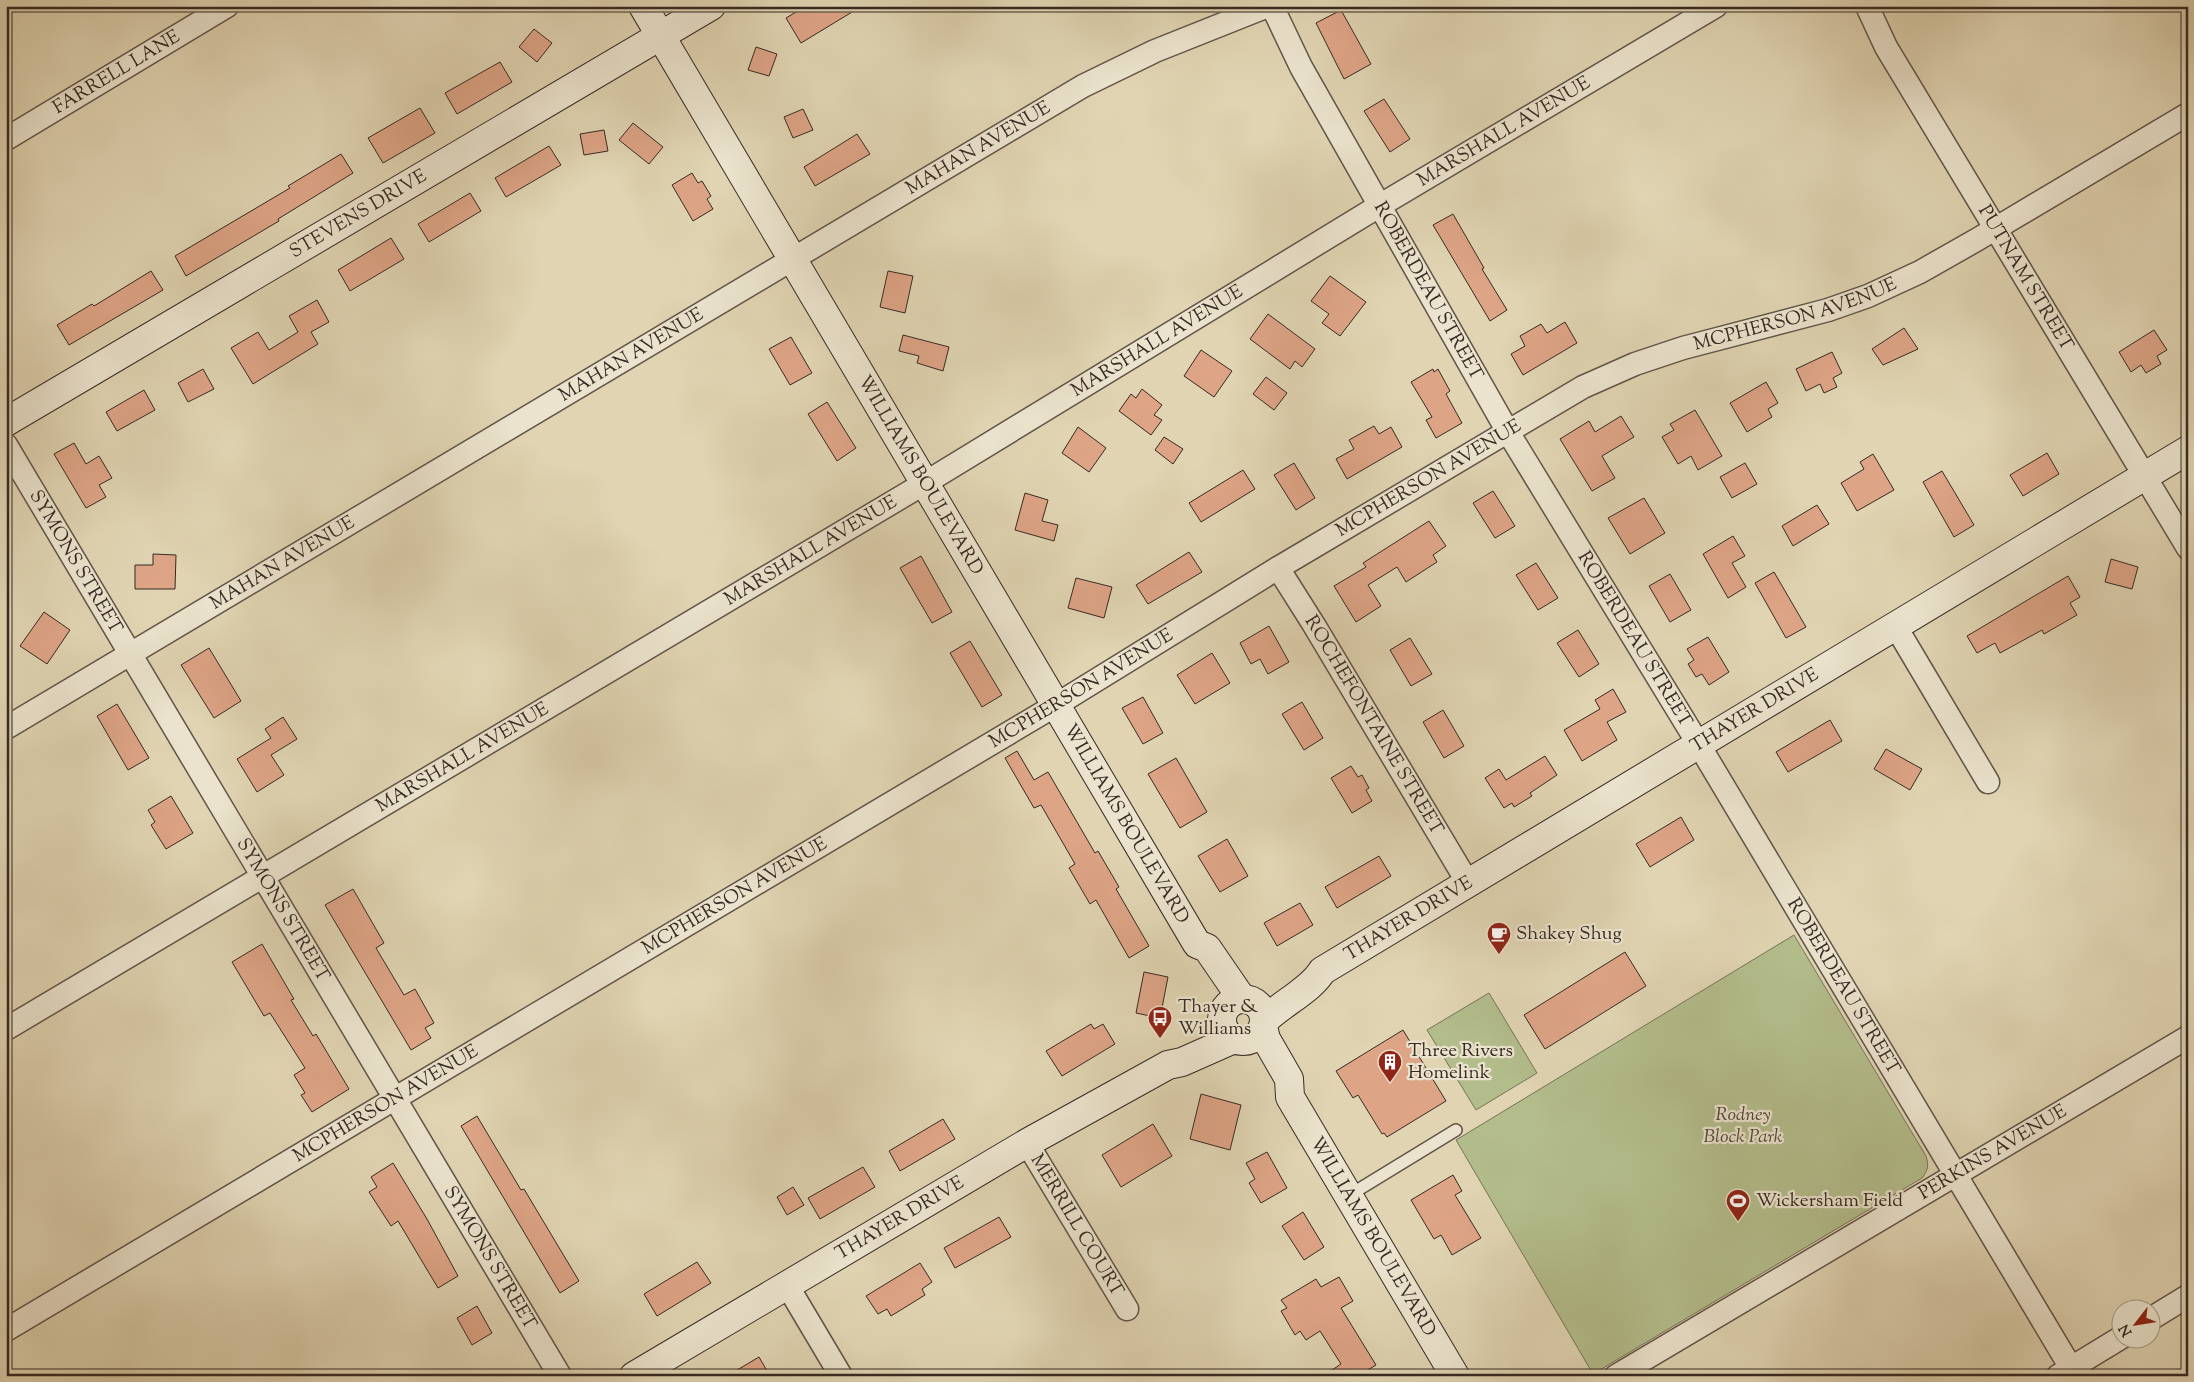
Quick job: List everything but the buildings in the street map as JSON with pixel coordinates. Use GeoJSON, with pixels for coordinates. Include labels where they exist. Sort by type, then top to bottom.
{"type":"FeatureCollection","features":[{"type":"Feature","properties":{"kind":"street","name":"FARRELL LANE"},"geometry":{"type":"LineString","coordinates":[[6,139],[227,6]]}},
{"type":"Feature","properties":{"kind":"street","name":"WILLIAMS BOULEVARD"},"geometry":{"type":"LineString","coordinates":[[642,6],[926,483],[1197,944],[1196,955],[1243,1019],[1266,1039],[1289,1079],[1290,1097],[1455,1376]]}},
{"type":"Feature","properties":{"kind":"street","name":"STEVENS DRIVE"},"geometry":{"type":"LineString","coordinates":[[6,422],[711,6]]}},
{"type":"Feature","properties":{"kind":"street","name":"MAHAN AVENUE"},"geometry":{"type":"LineString","coordinates":[[6,728],[1083,86],[1155,51],[1268,6]]}},
{"type":"Feature","properties":{"kind":"street","name":"ROBERDEAU STREET"},"geometry":{"type":"LineString","coordinates":[[1272,6],[1301,67],[1508,432],[1699,745],[1955,1174],[2065,1372]]}},
{"type":"Feature","properties":{"kind":"street","name":"MARSHALL AVENUE"},"geometry":{"type":"LineString","coordinates":[[6,1029],[926,483],[1379,206],[1716,6]]}},
{"type":"Feature","properties":{"kind":"street","name":"PUTNAM STREET"},"geometry":{"type":"LineString","coordinates":[[1867,6],[1886,47],[2188,548]]}},
{"type":"Feature","properties":{"kind":"street","name":"MCPHERSON AVENUE"},"geometry":{"type":"LineString","coordinates":[[6,1330],[1056,705],[1278,568],[1583,387],[1627,368],[1684,348],[1828,310],[1868,296],[1920,272],[1996,229],[2188,114]]}},
{"type":"Feature","properties":{"kind":"street","name":"SYMONS STREET"},"geometry":{"type":"LineString","coordinates":[[6,445],[560,1376]]}},
{"type":"Feature","properties":{"kind":"street","name":"THAYER DRIVE"},"geometry":{"type":"LineString","coordinates":[[634,1376],[1027,1143],[1168,1065],[1176,1052],[1204,1034],[1243,1019],[1281,988],[1311,970],[1322,971],[2188,450]]}},
{"type":"Feature","properties":{"kind":"street","name":"ROCHEFONTAINE STREET"},"geometry":{"type":"LineString","coordinates":[[1278,568],[1468,883]]}},
{"type":"Feature","properties":{"kind":"street"},"geometry":{"type":"LineString","coordinates":[[1896,627],[1988,782]]}},
{"type":"Feature","properties":{"kind":"street","name":"PERKINS AVENUE"},"geometry":{"type":"LineString","coordinates":[[1616,1376],[2188,1037]]}},
{"type":"Feature","properties":{"kind":"street","name":"MERRILL COURT"},"geometry":{"type":"LineString","coordinates":[[1027,1143],[1127,1309]]}},
{"type":"Feature","properties":{"kind":"street"},"geometry":{"type":"LineString","coordinates":[[787,1285],[841,1376]]}},
{"type":"Feature","properties":{"kind":"street"},"geometry":{"type":"LineString","coordinates":[[2162,1312],[2188,1296]]}},
{"type":"Feature","properties":{"kind":"street"},"geometry":{"type":"LineString","coordinates":[[2065,1372],[2112,1343]]}},
{"type":"Feature","properties":{"kind":"lane"},"geometry":{"type":"LineString","coordinates":[[1348,1196],[1456,1130]]}},
{"type":"Feature","properties":{"kind":"green space","name":"Rodney Block Park"},"geometry":{"type":"Polygon","coordinates":[[[1794,935],[1926,1156],[1927,1170],[1922,1178],[1593,1374],[1456,1140],[1794,935]]]}},
{"type":"Feature","properties":{"kind":"green space"},"geometry":{"type":"Polygon","coordinates":[[[1489,993],[1537,1073],[1476,1110],[1427,1030],[1489,993]]]}},
{"type":"Feature","properties":{"kind":"place","name":"Shakey Shug"},"geometry":{"type":"Point","coordinates":[1499,955]}},
{"type":"Feature","properties":{"kind":"place","name":"Thayer & Williams"},"geometry":{"type":"Point","coordinates":[1160,1039]}},
{"type":"Feature","properties":{"kind":"place","name":"Three Rivers Homelink"},"geometry":{"type":"Point","coordinates":[1390,1083]}},
{"type":"Feature","properties":{"kind":"place","name":"Wickersham Field"},"geometry":{"type":"Point","coordinates":[1738,1222]}}]}
